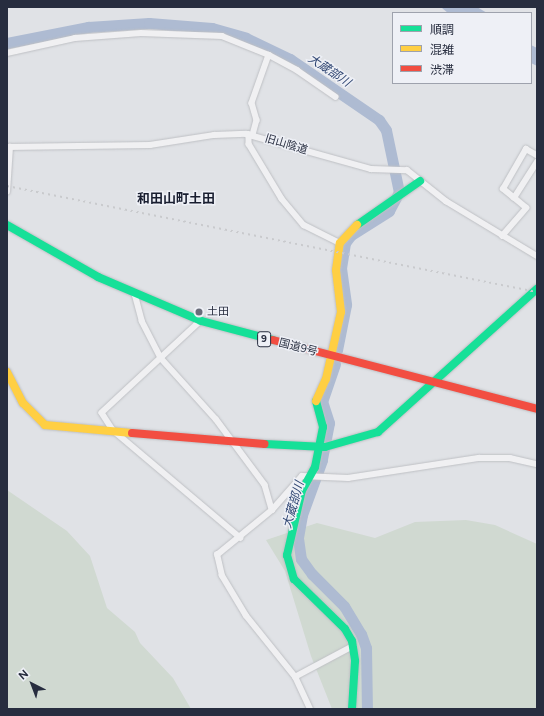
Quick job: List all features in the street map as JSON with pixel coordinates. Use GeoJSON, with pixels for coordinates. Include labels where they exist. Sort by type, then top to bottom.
{"type":"FeatureCollection","features":[{"type":"Feature","properties":{"kind":"main road"},"geometry":{"type":"LineString","coordinates":[[352,709],[354,646],[345,629],[305,591],[290,568],[287,555],[292,527],[319,447],[323,427],[316,400],[332,357],[341,312],[336,270],[340,242],[346,233],[420,181]]}},
{"type":"Feature","properties":{"kind":"main road","name":"国道9号"},"geometry":{"type":"LineString","coordinates":[[7,224],[135,294],[201,321],[332,357],[434,381],[537,410]]}},
{"type":"Feature","properties":{"kind":"main road"},"geometry":{"type":"LineString","coordinates":[[7,372],[23,403],[45,424],[233,443],[319,447],[378,432],[535,293]]}},
{"type":"Feature","properties":{"kind":"street"},"geometry":{"type":"LineString","coordinates":[[7,53],[75,38],[140,33],[222,36],[269,55],[297,70],[336,97]]}},
{"type":"Feature","properties":{"kind":"street"},"geometry":{"type":"LineString","coordinates":[[269,55],[252,102],[257,120],[249,144],[282,199],[304,225],[340,242]]}},
{"type":"Feature","properties":{"kind":"street","name":"旧山陰道"},"geometry":{"type":"LineString","coordinates":[[8,147],[150,145],[214,134],[251,135],[372,169],[407,170],[420,181],[502,236],[537,256]]}},
{"type":"Feature","properties":{"kind":"street"},"geometry":{"type":"LineString","coordinates":[[7,192],[8,147]]}},
{"type":"Feature","properties":{"kind":"street"},"geometry":{"type":"LineString","coordinates":[[502,236],[526,208],[503,189],[526,149],[537,155]]}},
{"type":"Feature","properties":{"kind":"street"},"geometry":{"type":"LineString","coordinates":[[514,198],[537,162]]}},
{"type":"Feature","properties":{"kind":"street"},"geometry":{"type":"LineString","coordinates":[[135,294],[142,321],[161,358],[233,443],[265,485],[272,510]]}},
{"type":"Feature","properties":{"kind":"street"},"geometry":{"type":"LineString","coordinates":[[201,321],[102,413],[113,430],[241,538]]}},
{"type":"Feature","properties":{"kind":"street"},"geometry":{"type":"LineString","coordinates":[[310,709],[295,677],[246,616],[222,576],[217,554],[241,538],[272,510],[292,485],[310,474],[348,478],[479,458],[510,458],[537,464]]}},
{"type":"Feature","properties":{"kind":"street"},"geometry":{"type":"LineString","coordinates":[[295,677],[354,646]]}},
{"type":"Feature","properties":{"kind":"shaded area"},"geometry":{"type":"Polygon","coordinates":[[[7,490],[67,531],[90,556],[107,608],[135,632],[140,643],[173,678],[191,709],[7,709],[7,490]]]}},
{"type":"Feature","properties":{"kind":"shaded area"},"geometry":{"type":"Polygon","coordinates":[[[466,520],[495,525],[537,544],[537,709],[332,709],[311,656],[285,571],[266,540],[317,523],[375,538],[415,522],[466,520]]]}},
{"type":"Feature","properties":{"kind":"water"},"geometry":{"type":"Polygon","coordinates":[[[477,7],[485,12],[447,12],[442,8],[477,7]]]}},
{"type":"Feature","properties":{"kind":"water"},"geometry":{"type":"Polygon","coordinates":[[[532,46],[537,48],[537,66],[532,64],[532,46]]]}},
{"type":"Feature","properties":{"kind":"waterway","name":"大蔵部川"},"geometry":{"type":"LineString","coordinates":[[7,43],[88,27],[149,23],[212,28],[246,38],[290,59],[379,120],[386,130],[399,192],[389,211],[351,235],[345,243],[341,268],[346,305],[337,350]]}},
{"type":"Feature","properties":{"kind":"waterway","name":"大蔵部川"},"geometry":{"type":"LineString","coordinates":[[335,364],[322,401],[329,423],[322,460],[302,515],[298,538],[301,559],[312,574],[344,606],[361,634],[366,648],[367,709]]}},
{"type":"Feature","properties":{"kind":"railway"},"geometry":{"type":"LineString","coordinates":[[7,186],[537,292]]}},
{"type":"Feature","properties":{"kind":"traffic: fast"},"geometry":{"type":"LineString","coordinates":[[357,225],[420,181]]}},
{"type":"Feature","properties":{"kind":"traffic: fast"},"geometry":{"type":"LineString","coordinates":[[7,225],[98,277],[201,321],[273,340]]}},
{"type":"Feature","properties":{"kind":"traffic: fast"},"geometry":{"type":"LineString","coordinates":[[265,444],[325,447],[378,432],[537,289]]}},
{"type":"Feature","properties":{"kind":"traffic: fast"},"geometry":{"type":"LineString","coordinates":[[316,401],[323,427],[315,467],[302,490],[287,555],[294,579],[345,629],[352,641],[355,661],[352,709]]}},
{"type":"Feature","properties":{"kind":"traffic: slow"},"geometry":{"type":"LineString","coordinates":[[316,401],[326,379],[341,312],[336,270],[340,243],[357,225]]}},
{"type":"Feature","properties":{"kind":"traffic: slow"},"geometry":{"type":"LineString","coordinates":[[7,372],[23,403],[45,425],[132,433]]}},
{"type":"Feature","properties":{"kind":"traffic: jam"},"geometry":{"type":"LineString","coordinates":[[273,340],[537,409]]}},
{"type":"Feature","properties":{"kind":"traffic: jam"},"geometry":{"type":"LineString","coordinates":[[132,433],[265,444]]}},
{"type":"Feature","properties":{"kind":"place","name":"土田"},"geometry":{"type":"Point","coordinates":[199,312]}},
{"type":"Feature","properties":{"kind":"district","name":"和田山町土田"},"geometry":{"type":"Point","coordinates":[176,199]}}]}
